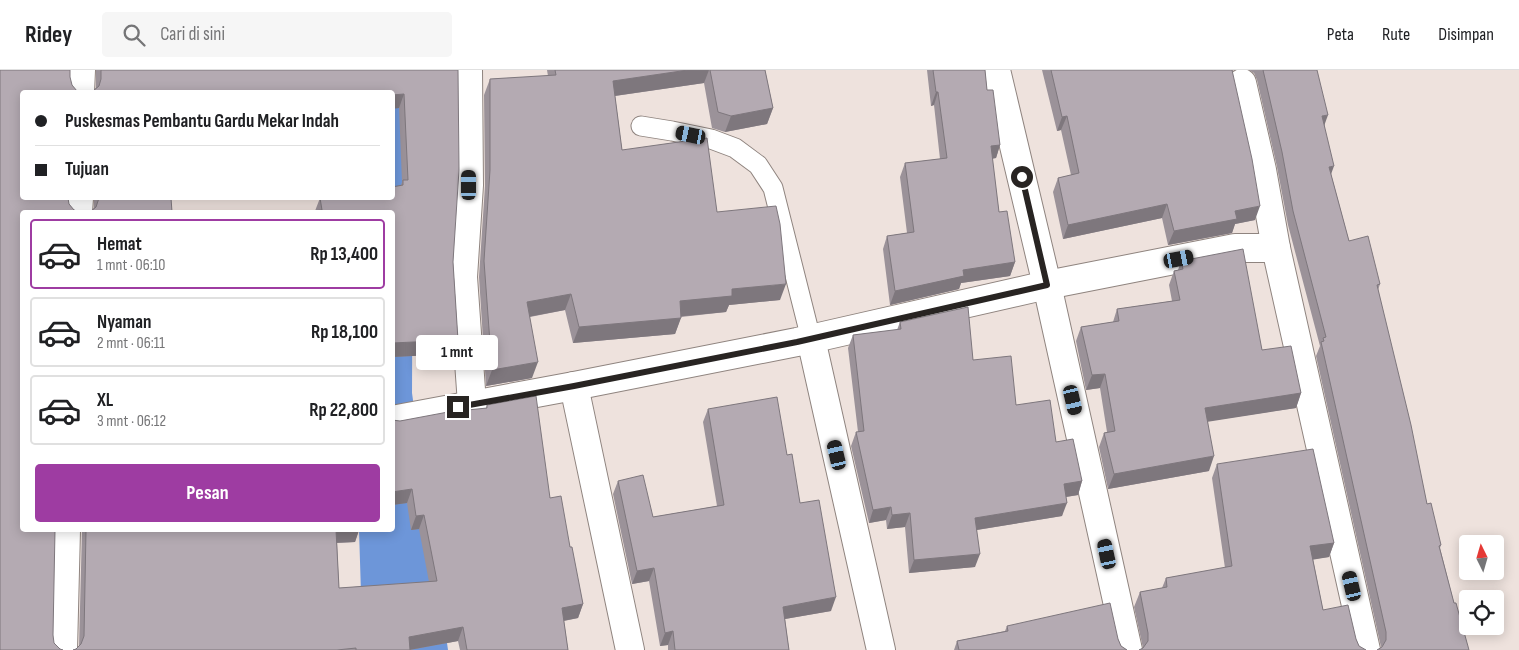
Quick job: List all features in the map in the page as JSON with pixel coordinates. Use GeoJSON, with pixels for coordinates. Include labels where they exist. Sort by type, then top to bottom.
{"type":"FeatureCollection","features":[{"type":"Feature","properties":{"kind":"street"},"geometry":{"type":"LineString","coordinates":[[80,70],[80,90]]}},
{"type":"Feature","properties":{"kind":"street"},"geometry":{"type":"LineString","coordinates":[[468,70],[469,185],[463,277],[472,404]]}},
{"type":"Feature","properties":{"kind":"street"},"geometry":{"type":"LineString","coordinates":[[996,70],[1047,285],[1128,650]]}},
{"type":"Feature","properties":{"kind":"street"},"geometry":{"type":"LineString","coordinates":[[1242,83],[1262,170],[1276,248],[1366,650]]}},
{"type":"Feature","properties":{"kind":"street"},"geometry":{"type":"LineString","coordinates":[[395,419],[811,339],[1047,285],[1235,248],[1276,248]]}},
{"type":"Feature","properties":{"kind":"street"},"geometry":{"type":"LineString","coordinates":[[811,339],[881,650]]}},
{"type":"Feature","properties":{"kind":"street"},"geometry":{"type":"LineString","coordinates":[[574,386],[630,650]]}},
{"type":"Feature","properties":{"kind":"street"},"geometry":{"type":"LineString","coordinates":[[62,650],[66,532]]}},
{"type":"Feature","properties":{"kind":"lane"},"geometry":{"type":"LineString","coordinates":[[641,126],[711,139],[735,148],[758,165],[773,188],[811,339]]}},
{"type":"Feature","properties":{"kind":"water"},"geometry":{"type":"Polygon","coordinates":[[[409,70],[413,166],[412,393],[448,650],[374,650],[361,593],[359,532],[395,532],[395,210],[358,210],[386,200],[395,200],[394,90],[409,70]]]}},
{"type":"Feature","properties":{"kind":"building"},"geometry":{"type":"Polygon","coordinates":[[[0,70],[70,70],[72,85],[76,90],[20,90],[20,200],[68,200],[74,210],[20,210],[20,532],[55,532],[53,635],[54,643],[63,650],[0,650],[0,70]]]}},
{"type":"Feature","properties":{"kind":"building"},"geometry":{"type":"Polygon","coordinates":[[[101,70],[458,70],[459,170],[453,262],[458,340],[395,343],[395,210],[322,210],[320,200],[395,200],[395,186],[403,185],[403,180],[408,180],[404,94],[395,95],[395,90],[94,90],[99,86],[101,70]]]}},
{"type":"Feature","properties":{"kind":"building"},"geometry":{"type":"Polygon","coordinates":[[[555,70],[688,70],[613,81],[622,150],[707,138],[717,212],[776,206],[780,224],[786,284],[732,289],[732,296],[680,301],[681,318],[579,327],[571,294],[527,302],[538,362],[492,370],[484,261],[490,170],[490,79],[556,75],[555,70]]]}},
{"type":"Feature","properties":{"kind":"building"},"geometry":{"type":"Polygon","coordinates":[[[710,70],[765,70],[773,108],[731,116],[718,112],[710,70]]]}},
{"type":"Feature","properties":{"kind":"building"},"geometry":{"type":"Polygon","coordinates":[[[933,70],[985,70],[987,90],[993,90],[1000,145],[991,146],[999,212],[1007,211],[1015,262],[963,270],[964,276],[895,291],[887,236],[914,232],[905,163],[947,158],[933,70]]]}},
{"type":"Feature","properties":{"kind":"building"},"geometry":{"type":"Polygon","coordinates":[[[1051,70],[1232,70],[1252,159],[1260,206],[1235,211],[1237,219],[1174,231],[1167,204],[1068,225],[1058,178],[1079,173],[1067,116],[1062,117],[1051,70]]]}},
{"type":"Feature","properties":{"kind":"building"},"geometry":{"type":"Polygon","coordinates":[[[1263,70],[1317,70],[1328,115],[1322,116],[1334,166],[1329,167],[1349,241],[1368,236],[1380,284],[1377,285],[1411,425],[1427,504],[1431,503],[1441,545],[1439,546],[1454,603],[1456,603],[1459,614],[1459,635],[1465,635],[1469,650],[1377,650],[1382,647],[1386,640],[1386,632],[1321,342],[1326,337],[1293,211],[1282,152],[1263,70]]]}},
{"type":"Feature","properties":{"kind":"building"},"geometry":{"type":"Polygon","coordinates":[[[98,200],[171,200],[172,210],[92,210],[96,207],[98,200]]]}},
{"type":"Feature","properties":{"kind":"building"},"geometry":{"type":"Polygon","coordinates":[[[1243,249],[1262,350],[1291,346],[1301,393],[1205,408],[1214,456],[1114,474],[1104,433],[1115,431],[1105,374],[1092,375],[1081,327],[1119,321],[1117,309],[1180,300],[1174,271],[1183,269],[1181,261],[1243,249]]]}},
{"type":"Feature","properties":{"kind":"building"},"geometry":{"type":"Polygon","coordinates":[[[968,307],[973,360],[1011,356],[1016,405],[1050,400],[1056,442],[1073,439],[1082,481],[1064,484],[1067,503],[975,518],[980,554],[914,560],[910,513],[892,515],[891,507],[873,510],[856,432],[864,431],[853,335],[901,329],[900,322],[968,307]]]}},
{"type":"Feature","properties":{"kind":"building"},"geometry":{"type":"Polygon","coordinates":[[[536,396],[550,498],[561,496],[583,604],[562,608],[568,650],[467,650],[463,627],[409,637],[410,650],[356,650],[356,648],[337,650],[73,650],[81,644],[84,636],[86,532],[336,532],[339,588],[437,581],[424,515],[416,516],[412,489],[395,492],[395,420],[487,408],[487,405],[536,396]]]}},
{"type":"Feature","properties":{"kind":"building"},"geometry":{"type":"Polygon","coordinates":[[[777,397],[787,455],[792,454],[800,503],[819,500],[836,597],[783,607],[789,650],[675,650],[673,631],[665,633],[654,568],[637,571],[618,481],[643,475],[653,517],[724,505],[708,409],[777,397]]]}},
{"type":"Feature","properties":{"kind":"building"},"geometry":{"type":"Polygon","coordinates":[[[1313,449],[1334,543],[1310,546],[1323,610],[1348,605],[1356,639],[1359,646],[1366,650],[1139,650],[1148,641],[1140,592],[1167,587],[1166,578],[1232,566],[1217,464],[1313,449]]]}},
{"type":"Feature","properties":{"kind":"building"},"geometry":{"type":"Polygon","coordinates":[[[1110,603],[1118,639],[1121,646],[1127,650],[959,650],[957,641],[1008,631],[1007,626],[1110,603]]]}},
{"type":"Feature","properties":{"kind":"route"},"geometry":{"type":"LineString","coordinates":[[458,407],[797,342],[1047,285],[1022,177]]}}]}
